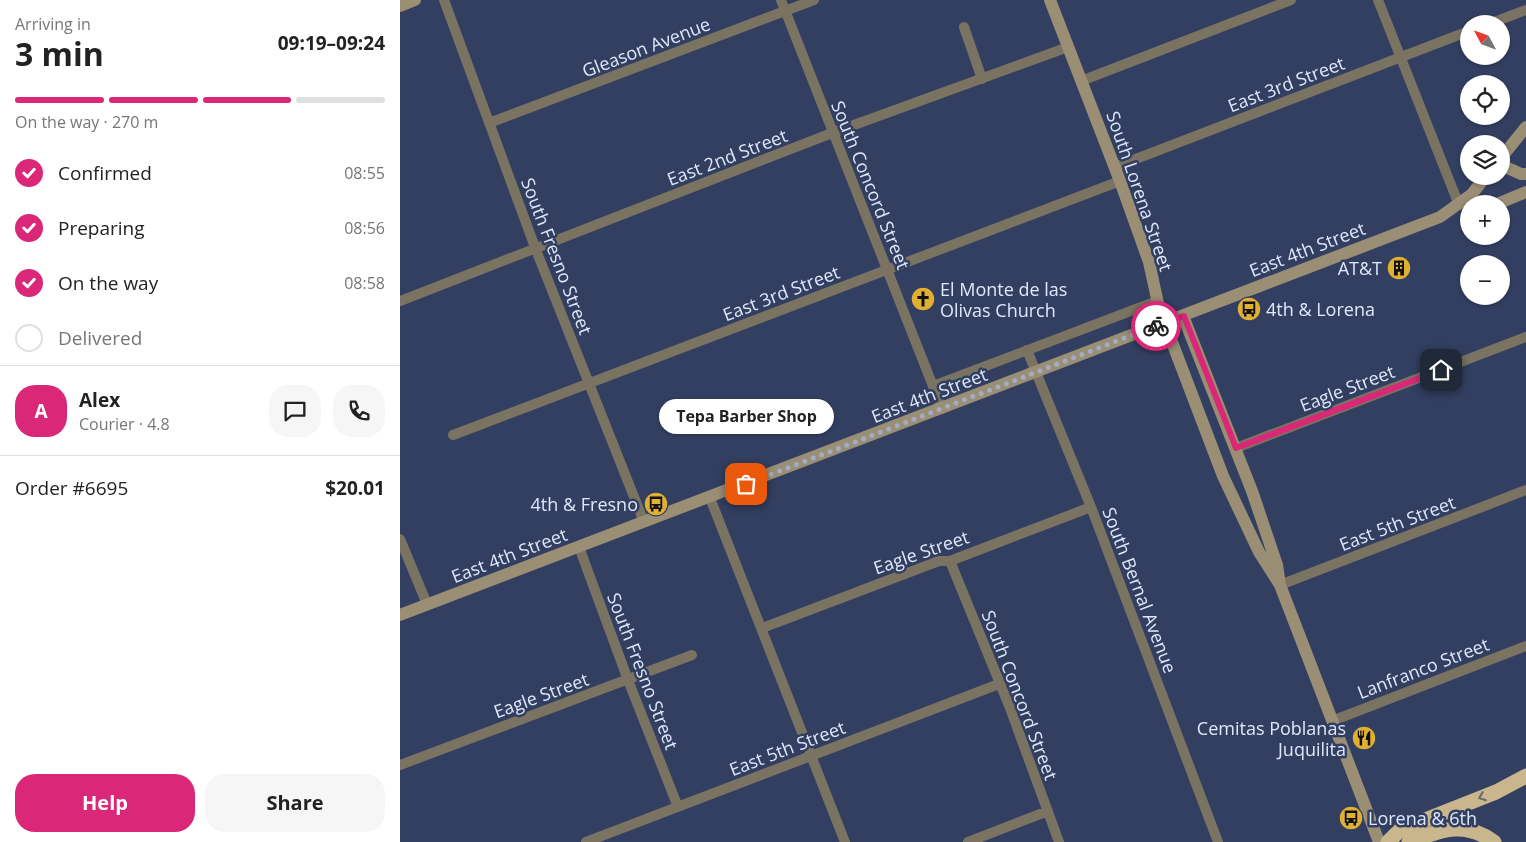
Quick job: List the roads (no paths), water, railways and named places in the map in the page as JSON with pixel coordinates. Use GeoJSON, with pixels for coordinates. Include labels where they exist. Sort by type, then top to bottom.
{"type":"FeatureCollection","features":[{"type":"Feature","properties":{"kind":"highway"},"geometry":{"type":"LineString","coordinates":[[1388,842],[1400,830],[1496,792],[1526,776]]}},
{"type":"Feature","properties":{"kind":"highway"},"geometry":{"type":"LineString","coordinates":[[1409,842],[1438,831],[1461,828],[1483,834],[1494,842]]}},
{"type":"Feature","properties":{"kind":"main road"},"geometry":{"type":"LineString","coordinates":[[400,6],[415,0]]}},
{"type":"Feature","properties":{"kind":"main road","name":"South Lorena Street"},"geometry":{"type":"LineString","coordinates":[[1050,0],[1115,167],[1149,262],[1157,301],[1223,476],[1259,552],[1280,585],[1378,842]]}},
{"type":"Feature","properties":{"kind":"main road"},"geometry":{"type":"LineString","coordinates":[[1510,147],[1526,127]]}},
{"type":"Feature","properties":{"kind":"main road"},"geometry":{"type":"LineString","coordinates":[[1510,169],[1526,174]]}},
{"type":"Feature","properties":{"kind":"main road","name":"East 4th Street"},"geometry":{"type":"LineString","coordinates":[[1471,195],[1479,185]]}},
{"type":"Feature","properties":{"kind":"main road"},"geometry":{"type":"LineString","coordinates":[[1510,199],[1526,192]]}},
{"type":"Feature","properties":{"kind":"main road","name":"East 4th Street"},"geometry":{"type":"LineString","coordinates":[[400,615],[942,409],[1460,208]]}},
{"type":"Feature","properties":{"kind":"main road","name":"South Lorena Street"},"geometry":{"type":"LineString","coordinates":[[1178,318],[1236,448],[1277,564],[1280,585]]}},
{"type":"Feature","properties":{"kind":"street","name":"South Fresno Street"},"geometry":{"type":"LineString","coordinates":[[444,0],[536,250],[644,522]]}},
{"type":"Feature","properties":{"kind":"street","name":"South Concord Street"},"geometry":{"type":"LineString","coordinates":[[781,0],[942,409]]}},
{"type":"Feature","properties":{"kind":"street","name":"Gleason Avenue"},"geometry":{"type":"LineString","coordinates":[[489,123],[814,0]]}},
{"type":"Feature","properties":{"kind":"street"},"geometry":{"type":"LineString","coordinates":[[1082,81],[1291,0]]}},
{"type":"Feature","properties":{"kind":"street"},"geometry":{"type":"LineString","coordinates":[[1378,0],[1460,197]]}},
{"type":"Feature","properties":{"kind":"street"},"geometry":{"type":"LineString","coordinates":[[1510,16],[1526,10]]}},
{"type":"Feature","properties":{"kind":"street"},"geometry":{"type":"LineString","coordinates":[[964,27],[982,78]]}},
{"type":"Feature","properties":{"kind":"street","name":"East 3rd Street"},"geometry":{"type":"LineString","coordinates":[[1115,167],[1460,34]]}},
{"type":"Feature","properties":{"kind":"street","name":"East 2nd Street"},"geometry":{"type":"LineString","coordinates":[[400,301],[536,250],[832,133],[1068,47]]}},
{"type":"Feature","properties":{"kind":"street","name":"East 3rd Street"},"geometry":{"type":"LineString","coordinates":[[453,435],[1120,181]]}},
{"type":"Feature","properties":{"kind":"street","name":"East 4th Street"},"geometry":{"type":"LineString","coordinates":[[933,386],[1157,301]]}},
{"type":"Feature","properties":{"kind":"street","name":"Eagle Street"},"geometry":{"type":"LineString","coordinates":[[1236,448],[1526,337]]}},
{"type":"Feature","properties":{"kind":"street","name":"South Bernal Avenue"},"geometry":{"type":"LineString","coordinates":[[1028,350],[1090,506],[1218,842]]}},
{"type":"Feature","properties":{"kind":"street","name":"East 5th Street"},"geometry":{"type":"LineString","coordinates":[[1280,585],[1526,490]]}},
{"type":"Feature","properties":{"kind":"street"},"geometry":{"type":"LineString","coordinates":[[710,498],[845,842]]}},
{"type":"Feature","properties":{"kind":"street","name":"Eagle Street"},"geometry":{"type":"LineString","coordinates":[[762,628],[939,561],[950,561],[1090,506]]}},
{"type":"Feature","properties":{"kind":"street"},"geometry":{"type":"LineString","coordinates":[[400,539],[427,604]]}},
{"type":"Feature","properties":{"kind":"street","name":"South Fresno Street"},"geometry":{"type":"LineString","coordinates":[[579,547],[628,680],[678,806]]}},
{"type":"Feature","properties":{"kind":"street","name":"South Concord Street"},"geometry":{"type":"LineString","coordinates":[[950,561],[1059,842]]}},
{"type":"Feature","properties":{"kind":"street","name":"Lanfranco Street"},"geometry":{"type":"LineString","coordinates":[[1332,721],[1526,646]]}},
{"type":"Feature","properties":{"kind":"street","name":"Eagle Street"},"geometry":{"type":"LineString","coordinates":[[400,765],[692,655]]}},
{"type":"Feature","properties":{"kind":"street","name":"East 5th Street"},"geometry":{"type":"LineString","coordinates":[[586,842],[999,684]]}},
{"type":"Feature","properties":{"kind":"street"},"geometry":{"type":"LineString","coordinates":[[968,842],[1048,811]]}},
{"type":"Feature","properties":{"kind":"place","name":"AT&T"},"geometry":{"type":"Point","coordinates":[1399,268]}},
{"type":"Feature","properties":{"kind":"place","name":"El Monte de las Olivas Church"},"geometry":{"type":"Point","coordinates":[923,299]}},
{"type":"Feature","properties":{"kind":"place","name":"4th & Lorena"},"geometry":{"type":"Point","coordinates":[1249,309]}},
{"type":"Feature","properties":{"kind":"place","name":"Tepa Barber Shop"},"geometry":{"type":"Point","coordinates":[746,484]}},
{"type":"Feature","properties":{"kind":"place","name":"4th & Fresno"},"geometry":{"type":"Point","coordinates":[656,504]}},
{"type":"Feature","properties":{"kind":"place","name":"Cemitas Poblanas Juquilita"},"geometry":{"type":"Point","coordinates":[1364,738]}},
{"type":"Feature","properties":{"kind":"place","name":"Lorena & 6th"},"geometry":{"type":"Point","coordinates":[1351,818]}}]}
